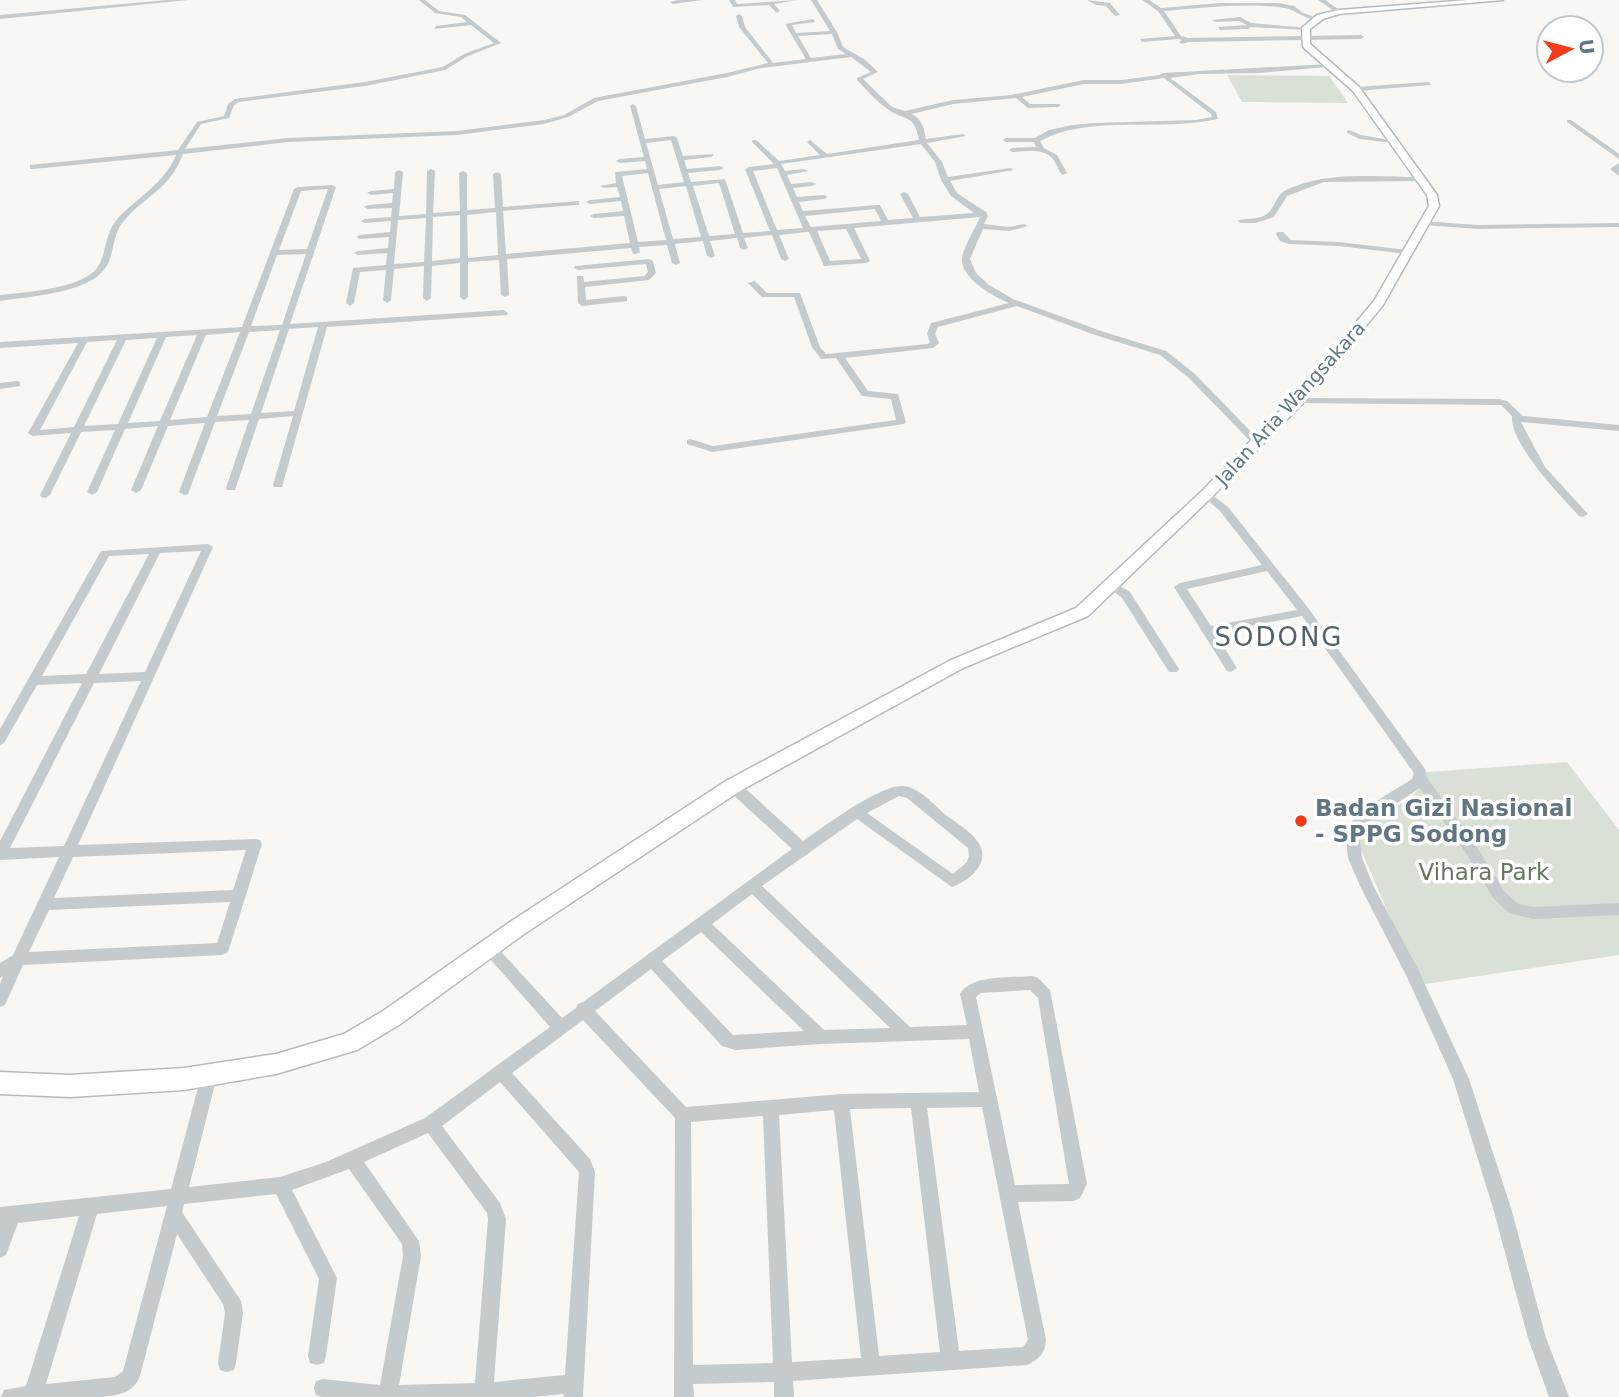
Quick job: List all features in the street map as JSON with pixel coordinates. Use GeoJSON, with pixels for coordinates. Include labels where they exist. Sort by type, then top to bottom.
{"type":"FeatureCollection","features":[{"type":"Feature","properties":{"kind":"street"},"geometry":{"type":"LineString","coordinates":[[0,17],[185,0]]}},
{"type":"Feature","properties":{"kind":"street"},"geometry":{"type":"LineString","coordinates":[[0,298],[64,287],[98,274],[104,266],[118,221],[158,191],[199,123],[227,117],[231,104],[237,100],[365,85],[445,68],[466,55],[498,43],[463,16],[437,12],[422,0]]}},
{"type":"Feature","properties":{"kind":"street"},"geometry":{"type":"LineString","coordinates":[[675,1],[700,0]]}},
{"type":"Feature","properties":{"kind":"street"},"geometry":{"type":"LineString","coordinates":[[732,0],[735,6],[794,0]]}},
{"type":"Feature","properties":{"kind":"street"},"geometry":{"type":"LineString","coordinates":[[814,0],[840,48],[862,60],[875,72],[860,78],[864,84],[890,108],[906,113],[920,126],[923,142],[938,162],[954,194],[983,214]]}},
{"type":"Feature","properties":{"kind":"street"},"geometry":{"type":"LineString","coordinates":[[1090,0],[1097,4],[1108,4],[1117,15]]}},
{"type":"Feature","properties":{"kind":"street"},"geometry":{"type":"LineString","coordinates":[[1145,0],[1160,10],[1183,40]]}},
{"type":"Feature","properties":{"kind":"street"},"geometry":{"type":"LineString","coordinates":[[1321,0],[1339,12]]}},
{"type":"Feature","properties":{"kind":"street"},"geometry":{"type":"LineString","coordinates":[[1142,40],[1305,32],[1317,19],[1339,12],[1499,0]]}},
{"type":"Feature","properties":{"kind":"street"},"geometry":{"type":"LineString","coordinates":[[770,3],[777,11]]}},
{"type":"Feature","properties":{"kind":"street"},"geometry":{"type":"LineString","coordinates":[[1160,10],[1220,5],[1279,5],[1292,7],[1301,14],[1317,19]]}},
{"type":"Feature","properties":{"kind":"street"},"geometry":{"type":"LineString","coordinates":[[739,16],[748,35],[772,65]]}},
{"type":"Feature","properties":{"kind":"street"},"geometry":{"type":"LineString","coordinates":[[1215,20],[1240,19],[1251,26],[1255,36],[1231,36]]}},
{"type":"Feature","properties":{"kind":"street"},"geometry":{"type":"LineString","coordinates":[[810,61],[793,35],[789,23],[813,21]]}},
{"type":"Feature","properties":{"kind":"street"},"geometry":{"type":"LineString","coordinates":[[436,27],[471,23]]}},
{"type":"Feature","properties":{"kind":"street"},"geometry":{"type":"LineString","coordinates":[[1220,28],[1251,26],[1361,37]]}},
{"type":"Feature","properties":{"kind":"street","name":"Jalan Aria Wangsakara"},"geometry":{"type":"LineString","coordinates":[[0,1083],[70,1086],[209,1076],[276,1064],[349,1043],[391,1018],[489,948],[733,786],[957,664],[1082,612],[1207,494],[1297,401],[1380,302],[1434,206],[1434,201],[1420,179],[1356,89],[1306,45],[1305,32]]}},
{"type":"Feature","properties":{"kind":"street"},"geometry":{"type":"LineString","coordinates":[[793,35],[834,33]]}},
{"type":"Feature","properties":{"kind":"street"},"geometry":{"type":"LineString","coordinates":[[33,167],[309,139],[457,133],[544,122],[566,116],[596,99],[772,65],[851,55]]}},
{"type":"Feature","properties":{"kind":"street"},"geometry":{"type":"LineString","coordinates":[[906,113],[1084,82],[1121,82],[1163,75],[1327,65]]}},
{"type":"Feature","properties":{"kind":"street"},"geometry":{"type":"LineString","coordinates":[[1006,140],[1036,140],[1063,127],[1172,125],[1216,118],[1214,113],[1163,75]]}},
{"type":"Feature","properties":{"kind":"street"},"geometry":{"type":"LineString","coordinates":[[1356,89],[1429,84]]}},
{"type":"Feature","properties":{"kind":"street"},"geometry":{"type":"LineString","coordinates":[[1016,95],[1028,106],[1058,105]]}},
{"type":"Feature","properties":{"kind":"street"},"geometry":{"type":"LineString","coordinates":[[633,106],[676,263]]}},
{"type":"Feature","properties":{"kind":"street"},"geometry":{"type":"LineString","coordinates":[[1569,121],[1619,157]]}},
{"type":"Feature","properties":{"kind":"street"},"geometry":{"type":"LineString","coordinates":[[1349,132],[1360,137],[1393,141]]}},
{"type":"Feature","properties":{"kind":"street"},"geometry":{"type":"LineString","coordinates":[[754,141],[777,163],[963,136]]}},
{"type":"Feature","properties":{"kind":"street"},"geometry":{"type":"LineString","coordinates":[[642,141],[674,138],[711,256]]}},
{"type":"Feature","properties":{"kind":"street"},"geometry":{"type":"LineString","coordinates":[[1036,140],[1041,149]]}},
{"type":"Feature","properties":{"kind":"street"},"geometry":{"type":"LineString","coordinates":[[810,142],[824,155]]}},
{"type":"Feature","properties":{"kind":"street"},"geometry":{"type":"LineString","coordinates":[[1012,150],[1041,149],[1055,156],[1063,173]]}},
{"type":"Feature","properties":{"kind":"street"},"geometry":{"type":"LineString","coordinates":[[680,158],[711,155]]}},
{"type":"Feature","properties":{"kind":"street"},"geometry":{"type":"LineString","coordinates":[[620,161],[647,159]]}},
{"type":"Feature","properties":{"kind":"street"},"geometry":{"type":"LineString","coordinates":[[1619,165],[1614,169],[1619,174]]}},
{"type":"Feature","properties":{"kind":"street"},"geometry":{"type":"LineString","coordinates":[[785,259],[749,169],[779,166],[800,214],[827,264],[866,261],[849,226]]}},
{"type":"Feature","properties":{"kind":"street"},"geometry":{"type":"LineString","coordinates":[[684,171],[720,168]]}},
{"type":"Feature","properties":{"kind":"street"},"geometry":{"type":"LineString","coordinates":[[945,180],[1010,170]]}},
{"type":"Feature","properties":{"kind":"street"},"geometry":{"type":"LineString","coordinates":[[427,298],[430,171]]}},
{"type":"Feature","properties":{"kind":"street"},"geometry":{"type":"LineString","coordinates":[[782,173],[804,171]]}},
{"type":"Feature","properties":{"kind":"street"},"geometry":{"type":"LineString","coordinates":[[387,300],[399,172]]}},
{"type":"Feature","properties":{"kind":"street"},"geometry":{"type":"LineString","coordinates":[[637,259],[618,174],[650,172]]}},
{"type":"Feature","properties":{"kind":"street"},"geometry":{"type":"LineString","coordinates":[[463,173],[464,297]]}},
{"type":"Feature","properties":{"kind":"street"},"geometry":{"type":"LineString","coordinates":[[497,174],[505,295]]}},
{"type":"Feature","properties":{"kind":"street"},"geometry":{"type":"LineString","coordinates":[[1241,221],[1255,221],[1271,215],[1284,194],[1322,180],[1420,179]]}},
{"type":"Feature","properties":{"kind":"street"},"geometry":{"type":"LineString","coordinates":[[655,187],[722,181],[744,248]]}},
{"type":"Feature","properties":{"kind":"street"},"geometry":{"type":"LineString","coordinates":[[788,186],[812,184]]}},
{"type":"Feature","properties":{"kind":"street"},"geometry":{"type":"LineString","coordinates":[[604,186],[620,185]]}},
{"type":"Feature","properties":{"kind":"street"},"geometry":{"type":"LineString","coordinates":[[184,492],[298,189],[331,187],[231,488]]}},
{"type":"Feature","properties":{"kind":"street"},"geometry":{"type":"LineString","coordinates":[[371,193],[397,191]]}},
{"type":"Feature","properties":{"kind":"street"},"geometry":{"type":"LineString","coordinates":[[904,194],[918,220]]}},
{"type":"Feature","properties":{"kind":"street"},"geometry":{"type":"LineString","coordinates":[[794,200],[824,197]]}},
{"type":"Feature","properties":{"kind":"street"},"geometry":{"type":"LineString","coordinates":[[590,202],[623,199]]}},
{"type":"Feature","properties":{"kind":"street"},"geometry":{"type":"LineString","coordinates":[[365,221],[576,203]]}},
{"type":"Feature","properties":{"kind":"street"},"geometry":{"type":"LineString","coordinates":[[368,207],[396,205]]}},
{"type":"Feature","properties":{"kind":"street"},"geometry":{"type":"LineString","coordinates":[[800,214],[877,207],[886,223]]}},
{"type":"Feature","properties":{"kind":"street"},"geometry":{"type":"LineString","coordinates":[[594,216],[626,213]]}},
{"type":"Feature","properties":{"kind":"street"},"geometry":{"type":"LineString","coordinates":[[350,303],[356,270],[983,214]]}},
{"type":"Feature","properties":{"kind":"street"},"geometry":{"type":"LineString","coordinates":[[983,214],[984,218],[966,259],[967,266],[982,285],[1018,303],[1098,334],[1163,353],[1192,376],[1256,442]]}},
{"type":"Feature","properties":{"kind":"street"},"geometry":{"type":"LineString","coordinates":[[1423,223],[1478,227],[1619,225]]}},
{"type":"Feature","properties":{"kind":"street"},"geometry":{"type":"LineString","coordinates":[[979,226],[1009,229],[1024,226]]}},
{"type":"Feature","properties":{"kind":"street"},"geometry":{"type":"LineString","coordinates":[[360,237],[393,234]]}},
{"type":"Feature","properties":{"kind":"street"},"geometry":{"type":"LineString","coordinates":[[1280,234],[1289,242],[1339,244],[1407,253]]}},
{"type":"Feature","properties":{"kind":"street"},"geometry":{"type":"LineString","coordinates":[[358,253],[392,250]]}},
{"type":"Feature","properties":{"kind":"street"},"geometry":{"type":"LineString","coordinates":[[576,250],[582,303],[624,299]]}},
{"type":"Feature","properties":{"kind":"street"},"geometry":{"type":"LineString","coordinates":[[274,253],[310,251]]}},
{"type":"Feature","properties":{"kind":"street"},"geometry":{"type":"LineString","coordinates":[[578,268],[649,261],[652,273],[646,278],[580,285]]}},
{"type":"Feature","properties":{"kind":"street"},"geometry":{"type":"LineString","coordinates":[[752,283],[763,294],[797,295],[820,355],[840,357],[930,346],[935,343],[931,334],[934,325],[1018,303]]}},
{"type":"Feature","properties":{"kind":"street"},"geometry":{"type":"LineString","coordinates":[[0,345],[504,313]]}},
{"type":"Feature","properties":{"kind":"street"},"geometry":{"type":"LineString","coordinates":[[278,485],[324,323]]}},
{"type":"Feature","properties":{"kind":"street"},"geometry":{"type":"LineString","coordinates":[[136,490],[203,331]]}},
{"type":"Feature","properties":{"kind":"street"},"geometry":{"type":"LineString","coordinates":[[92,492],[163,334]]}},
{"type":"Feature","properties":{"kind":"street"},"geometry":{"type":"LineString","coordinates":[[45,495],[123,337]]}},
{"type":"Feature","properties":{"kind":"street"},"geometry":{"type":"LineString","coordinates":[[84,340],[33,433],[299,413]]}},
{"type":"Feature","properties":{"kind":"street"},"geometry":{"type":"LineString","coordinates":[[690,442],[712,449],[901,422],[895,396],[865,394],[840,357]]}},
{"type":"Feature","properties":{"kind":"street"},"geometry":{"type":"LineString","coordinates":[[0,386],[17,384]]}},
{"type":"Feature","properties":{"kind":"street"},"geometry":{"type":"LineString","coordinates":[[1297,401],[1504,403],[1516,417],[1516,425],[1534,458],[1583,514]]}},
{"type":"Feature","properties":{"kind":"street"},"geometry":{"type":"LineString","coordinates":[[1516,417],[1619,428]]}},
{"type":"Feature","properties":{"kind":"street"},"geometry":{"type":"LineString","coordinates":[[1207,494],[1224,509],[1305,612],[1415,764],[1421,779],[1499,895],[1514,909],[1532,913],[1619,909]]}},
{"type":"Feature","properties":{"kind":"street"},"geometry":{"type":"LineString","coordinates":[[0,740],[101,556],[110,551],[208,547],[0,1000]]}},
{"type":"Feature","properties":{"kind":"street"},"geometry":{"type":"LineString","coordinates":[[0,971],[19,959],[222,949],[255,844],[0,854],[157,549]]}},
{"type":"Feature","properties":{"kind":"street"},"geometry":{"type":"LineString","coordinates":[[1231,668],[1180,587],[1270,567]]}},
{"type":"Feature","properties":{"kind":"street"},"geometry":{"type":"LineString","coordinates":[[1112,585],[1126,595],[1173,669]]}},
{"type":"Feature","properties":{"kind":"street"},"geometry":{"type":"LineString","coordinates":[[1206,631],[1305,612]]}},
{"type":"Feature","properties":{"kind":"street"},"geometry":{"type":"LineString","coordinates":[[32,681],[149,676]]}},
{"type":"Feature","properties":{"kind":"street"},"geometry":{"type":"LineString","coordinates":[[1421,779],[1404,794],[1362,819],[1352,831],[1355,858],[1413,974],[1461,1079],[1502,1208],[1537,1338],[1559,1397]]}},
{"type":"Feature","properties":{"kind":"street"},"geometry":{"type":"LineString","coordinates":[[733,786],[802,849]]}},
{"type":"Feature","properties":{"kind":"street"},"geometry":{"type":"LineString","coordinates":[[0,1249],[6,1216],[90,1207],[175,1205],[280,1185],[431,1124],[802,849],[859,814],[904,790],[973,844],[977,849],[976,861],[960,878],[952,881],[859,814]]}},
{"type":"Feature","properties":{"kind":"street"},"geometry":{"type":"LineString","coordinates":[[752,885],[908,1035]]}},
{"type":"Feature","properties":{"kind":"street"},"geometry":{"type":"LineString","coordinates":[[44,904],[239,896]]}},
{"type":"Feature","properties":{"kind":"street"},"geometry":{"type":"LineString","coordinates":[[702,923],[821,1037]]}},
{"type":"Feature","properties":{"kind":"street"},"geometry":{"type":"LineString","coordinates":[[489,948],[560,1027]]}},
{"type":"Feature","properties":{"kind":"street"},"geometry":{"type":"LineString","coordinates":[[652,960],[728,1041],[745,1043],[821,1037],[976,1032]]}},
{"type":"Feature","properties":{"kind":"street"},"geometry":{"type":"LineString","coordinates":[[683,1375],[951,1362],[1027,1356],[1036,1348],[1037,1340],[968,994],[970,990],[978,987],[1033,984],[1045,995],[1079,1184],[1074,1192],[1008,1194]]}},
{"type":"Feature","properties":{"kind":"street"},"geometry":{"type":"LineString","coordinates":[[583,1009],[683,1115],[684,1397]]}},
{"type":"Feature","properties":{"kind":"street"},"geometry":{"type":"LineString","coordinates":[[323,1388],[388,1395],[573,1391],[587,1172],[584,1165],[502,1073]]}},
{"type":"Feature","properties":{"kind":"street"},"geometry":{"type":"LineString","coordinates":[[11,1397],[116,1386],[125,1383],[131,1376],[209,1076]]}},
{"type":"Feature","properties":{"kind":"street"},"geometry":{"type":"LineString","coordinates":[[683,1115],[841,1102],[989,1099]]}},
{"type":"Feature","properties":{"kind":"street"},"geometry":{"type":"LineString","coordinates":[[918,1101],[951,1362]]}},
{"type":"Feature","properties":{"kind":"street"},"geometry":{"type":"LineString","coordinates":[[841,1102],[871,1366]]}},
{"type":"Feature","properties":{"kind":"street"},"geometry":{"type":"LineString","coordinates":[[771,1107],[784,1397]]}},
{"type":"Feature","properties":{"kind":"street"},"geometry":{"type":"LineString","coordinates":[[431,1124],[494,1209],[497,1219],[484,1392]]}},
{"type":"Feature","properties":{"kind":"street"},"geometry":{"type":"LineString","coordinates":[[352,1158],[410,1241],[412,1256],[388,1395]]}},
{"type":"Feature","properties":{"kind":"street"},"geometry":{"type":"LineString","coordinates":[[280,1185],[328,1278],[317,1356]]}},
{"type":"Feature","properties":{"kind":"street"},"geometry":{"type":"LineString","coordinates":[[175,1205],[232,1301],[234,1313],[227,1363]]}},
{"type":"Feature","properties":{"kind":"street"},"geometry":{"type":"LineString","coordinates":[[33,1395],[90,1207]]}},
{"type":"Feature","properties":{"kind":"green space"},"geometry":{"type":"Polygon","coordinates":[[[1227,75],[1329,76],[1348,103],[1242,102],[1227,75]]]}},
{"type":"Feature","properties":{"kind":"green space","name":"Vihara Park"},"geometry":{"type":"Polygon","coordinates":[[[1567,762],[1619,830],[1619,955],[1419,985],[1353,831],[1411,798],[1419,788],[1413,773],[1567,762]]]}},
{"type":"Feature","properties":{"kind":"place","name":"Badan Gizi Nasional - SPPG Sodong"},"geometry":{"type":"Point","coordinates":[1301,821]}},
{"type":"Feature","properties":{"kind":"district","name":"SODONG"},"geometry":{"type":"Point","coordinates":[1279,637]}}]}
